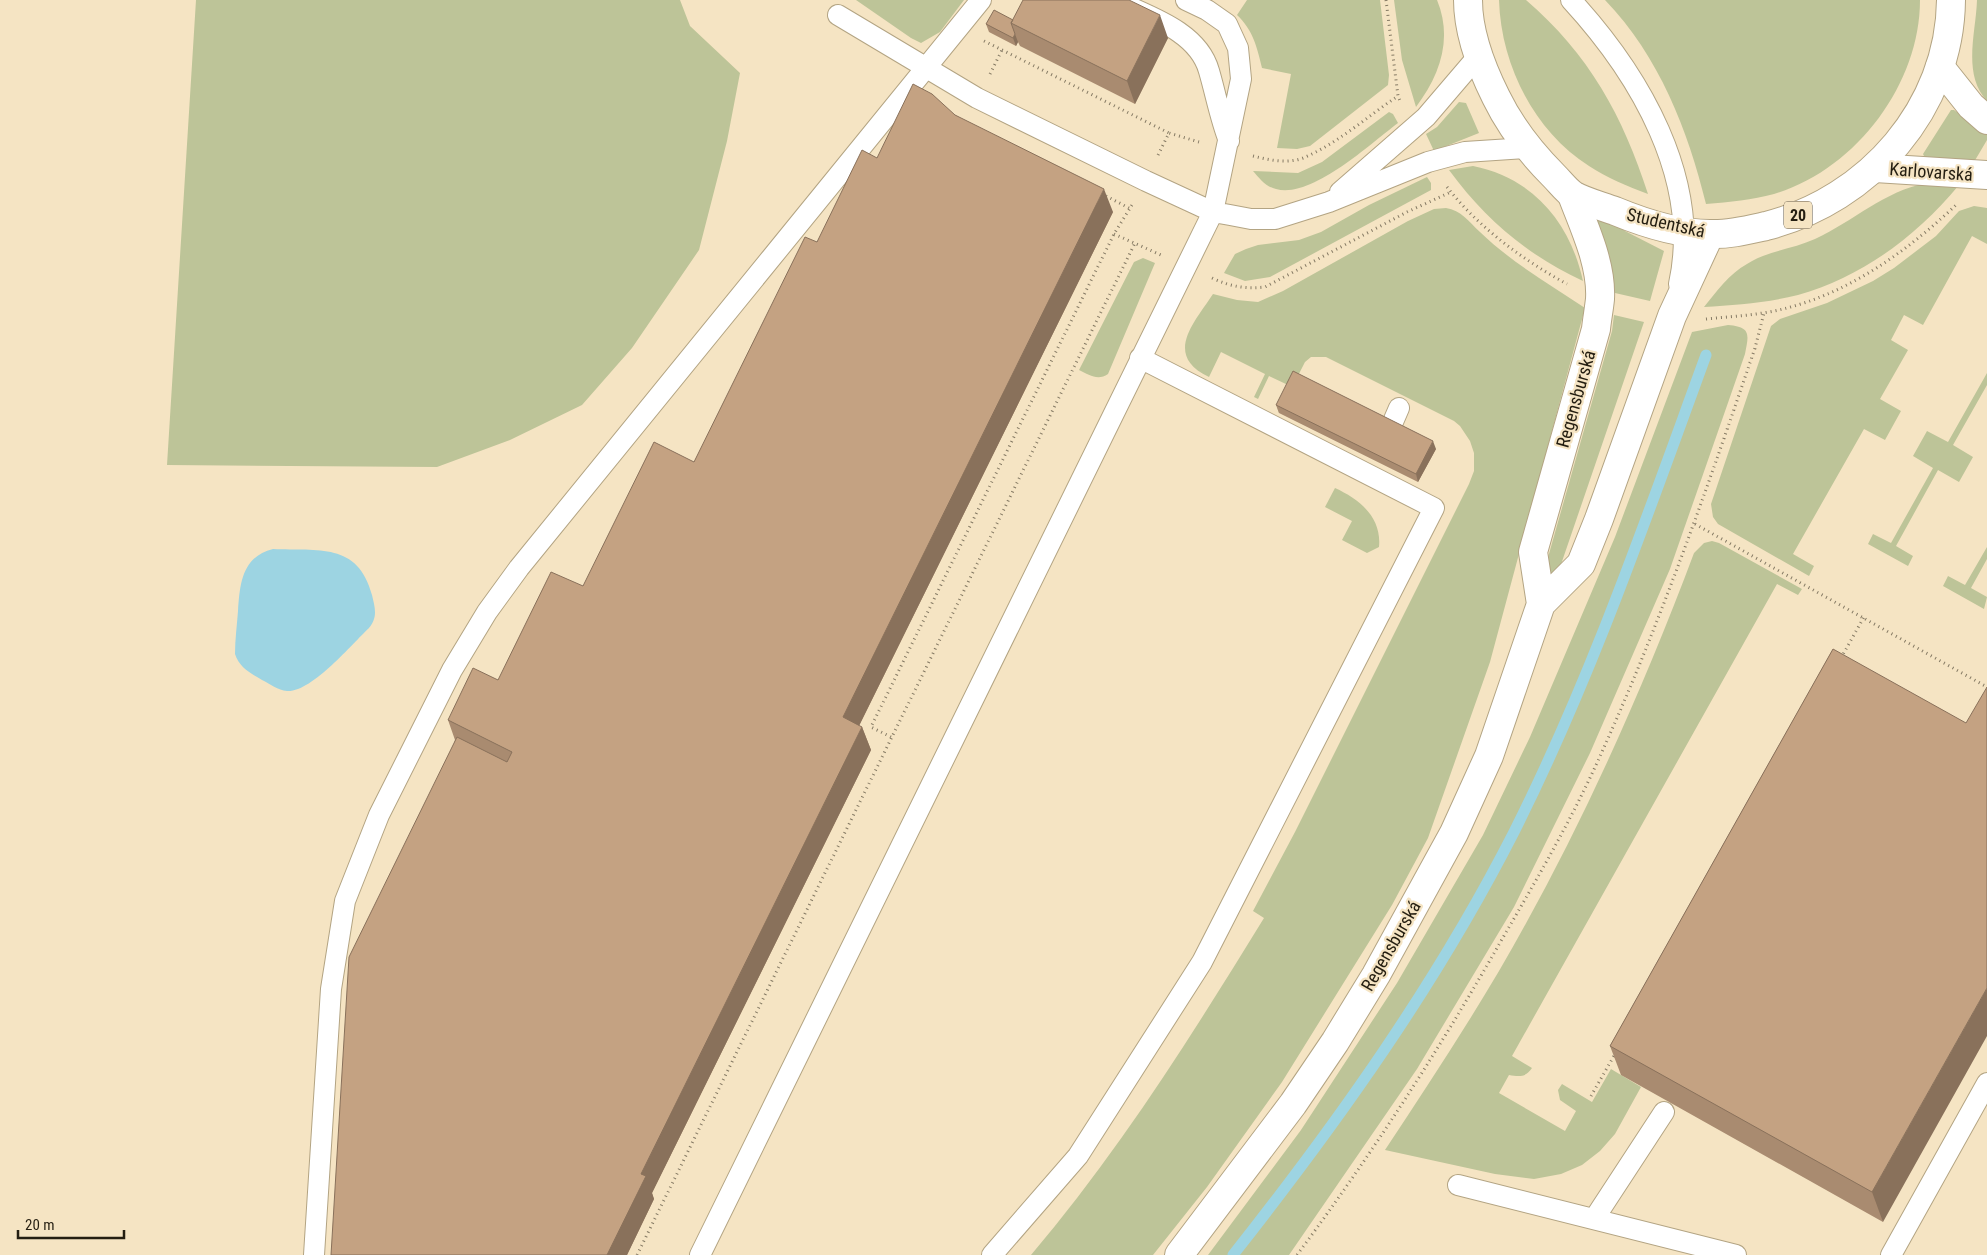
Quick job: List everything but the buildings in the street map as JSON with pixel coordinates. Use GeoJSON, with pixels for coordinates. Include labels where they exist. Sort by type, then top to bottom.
{"type":"FeatureCollection","features":[{"type":"Feature","properties":{"kind":"main road","name":"Studentská"},"geometry":{"type":"LineString","coordinates":[[1468,0],[1470,28],[1478,55],[1506,117],[1527,148],[1572,194],[1640,221],[1697,233],[1748,230],[1782,222],[1814,209],[1845,191],[1875,168],[1909,130],[1928,96],[1940,67],[1948,35],[1951,0]]}},
{"type":"Feature","properties":{"kind":"main road"},"geometry":{"type":"LineString","coordinates":[[1940,67],[1971,106],[1987,120]]}},
{"type":"Feature","properties":{"kind":"main road","name":"Karlovarská"},"geometry":{"type":"LineString","coordinates":[[1875,168],[1987,175]]}},
{"type":"Feature","properties":{"kind":"main road","name":"Regensburská"},"geometry":{"type":"LineString","coordinates":[[1541,604],[1533,552],[1596,329],[1600,297],[1595,262],[1572,194]]}},
{"type":"Feature","properties":{"kind":"main road","name":"Regensburská"},"geometry":{"type":"LineString","coordinates":[[1179,1255],[1222,1201],[1298,1096],[1376,975],[1454,834],[1489,756],[1541,604],[1581,564],[1600,519],[1672,316],[1697,233]]}},
{"type":"Feature","properties":{"kind":"lane"},"geometry":{"type":"LineString","coordinates":[[314,1255],[331,989],[345,901],[379,815],[452,670],[487,612],[519,568],[981,0]]}},
{"type":"Feature","properties":{"kind":"lane"},"geometry":{"type":"LineString","coordinates":[[1114,0],[1175,30],[1192,42],[1203,56],[1210,71],[1219,116],[1228,146]]}},
{"type":"Feature","properties":{"kind":"lane"},"geometry":{"type":"LineString","coordinates":[[700,1255],[1213,212],[1241,79],[1238,48],[1227,24],[1207,10],[1186,0]]}},
{"type":"Feature","properties":{"kind":"lane"},"geometry":{"type":"LineString","coordinates":[[1571,0],[1617,54],[1647,106],[1672,168],[1681,202],[1697,233]]}},
{"type":"Feature","properties":{"kind":"lane"},"geometry":{"type":"LineString","coordinates":[[838,15],[977,98],[1146,182],[1213,212],[1251,219],[1275,219],[1329,202],[1428,162],[1465,152],[1527,148]]}},
{"type":"Feature","properties":{"kind":"lane"},"geometry":{"type":"LineString","coordinates":[[1329,202],[1426,117],[1478,55]]}},
{"type":"Feature","properties":{"kind":"lane"},"geometry":{"type":"LineString","coordinates":[[992,1255],[1078,1156],[1202,962],[1434,508],[1140,358]]}},
{"type":"Feature","properties":{"kind":"lane"},"geometry":{"type":"LineString","coordinates":[[1369,475],[1399,408]]}},
{"type":"Feature","properties":{"kind":"lane"},"geometry":{"type":"LineString","coordinates":[[1891,1255],[1987,1083]]}},
{"type":"Feature","properties":{"kind":"lane"},"geometry":{"type":"LineString","coordinates":[[1594,1220],[1664,1112]]}},
{"type":"Feature","properties":{"kind":"lane"},"geometry":{"type":"LineString","coordinates":[[1458,1185],[1736,1255]]}},
{"type":"Feature","properties":{"kind":"path"},"geometry":{"type":"LineString","coordinates":[[958,28],[1169,133],[1228,146],[1276,161],[1302,158],[1336,139],[1398,96],[1386,0]]}},
{"type":"Feature","properties":{"kind":"path"},"geometry":{"type":"LineString","coordinates":[[891,737],[871,727],[1114,234],[1146,182],[1169,133]]}},
{"type":"Feature","properties":{"kind":"path"},"geometry":{"type":"LineString","coordinates":[[1114,234],[1228,285],[1246,289],[1266,287],[1407,212],[1451,192]]}},
{"type":"Feature","properties":{"kind":"path"},"geometry":{"type":"LineString","coordinates":[[1104,196],[1130,208]]}},
{"type":"Feature","properties":{"kind":"path"},"geometry":{"type":"LineString","coordinates":[[637,1255],[1136,243]]}},
{"type":"Feature","properties":{"kind":"path"},"geometry":{"type":"LineString","coordinates":[[1297,1255],[1352,1181],[1408,1098],[1451,1028],[1549,858],[1596,765],[1683,557],[1755,348],[1764,313]]}},
{"type":"Feature","properties":{"kind":"path"},"geometry":{"type":"LineString","coordinates":[[1695,524],[1987,687]]}},
{"type":"Feature","properties":{"kind":"path"},"geometry":{"type":"LineString","coordinates":[[1840,660],[1864,617]]}},
{"type":"Feature","properties":{"kind":"path"},"geometry":{"type":"LineString","coordinates":[[1591,1096],[1616,1053]]}},
{"type":"Feature","properties":{"kind":"green space"},"geometry":{"type":"Polygon","coordinates":[[[196,0],[680,0],[690,26],[740,73],[727,141],[699,250],[632,348],[582,405],[510,440],[437,467],[167,465],[196,0]]]}},
{"type":"Feature","properties":{"kind":"green space"},"geometry":{"type":"Polygon","coordinates":[[[856,0],[964,0],[940,32],[921,43],[856,0]]]}},
{"type":"Feature","properties":{"kind":"green space"},"geometry":{"type":"Polygon","coordinates":[[[1247,0],[1380,0],[1389,75],[1388,85],[1310,146],[1297,149],[1277,148],[1291,74],[1262,68],[1251,33],[1237,15],[1247,0]]]}},
{"type":"Feature","properties":{"kind":"green space"},"geometry":{"type":"Polygon","coordinates":[[[1394,0],[1437,0],[1442,14],[1444,43],[1442,56],[1432,82],[1416,107],[1402,60],[1394,0]]]}},
{"type":"Feature","properties":{"kind":"green space"},"geometry":{"type":"Polygon","coordinates":[[[1499,0],[1526,0],[1568,42],[1586,65],[1615,113],[1638,165],[1648,194],[1610,178],[1589,166],[1569,151],[1537,115],[1524,94],[1506,48],[1499,0]]]}},
{"type":"Feature","properties":{"kind":"green space"},"geometry":{"type":"Polygon","coordinates":[[[1605,0],[1920,0],[1917,32],[1909,63],[1895,92],[1877,120],[1856,144],[1831,166],[1804,182],[1774,194],[1732,202],[1706,204],[1690,149],[1669,95],[1641,45],[1605,0]]]}},
{"type":"Feature","properties":{"kind":"green space"},"geometry":{"type":"Polygon","coordinates":[[[1977,0],[1987,0],[1987,101],[1979,90],[1973,66],[1972,53],[1977,0]]]}},
{"type":"Feature","properties":{"kind":"green space"},"geometry":{"type":"Polygon","coordinates":[[[1459,102],[1466,103],[1479,133],[1434,151],[1426,134],[1437,127],[1459,102]]]}},
{"type":"Feature","properties":{"kind":"green space"},"geometry":{"type":"Polygon","coordinates":[[[1951,110],[1954,110],[1987,134],[1987,140],[1974,162],[1925,158],[1923,154],[1951,110]]]}},
{"type":"Feature","properties":{"kind":"green space"},"geometry":{"type":"Polygon","coordinates":[[[1389,112],[1393,114],[1398,123],[1340,167],[1306,186],[1290,190],[1272,188],[1253,171],[1298,173],[1322,162],[1389,112]]]}},
{"type":"Feature","properties":{"kind":"green space"},"geometry":{"type":"Polygon","coordinates":[[[1473,166],[1494,172],[1514,181],[1531,192],[1546,206],[1569,240],[1583,281],[1544,260],[1492,220],[1449,170],[1473,166]]]}},
{"type":"Feature","properties":{"kind":"green space"},"geometry":{"type":"Polygon","coordinates":[[[1427,177],[1431,183],[1431,190],[1270,277],[1245,281],[1224,273],[1235,254],[1258,245],[1299,240],[1321,232],[1369,205],[1427,177]]]}},
{"type":"Feature","properties":{"kind":"green space"},"geometry":{"type":"Polygon","coordinates":[[[1927,183],[1959,185],[1925,221],[1887,252],[1866,266],[1822,287],[1798,295],[1763,302],[1704,307],[1729,278],[1755,260],[1815,239],[1883,199],[1911,187],[1927,183]]]}},
{"type":"Feature","properties":{"kind":"green space"},"geometry":{"type":"Polygon","coordinates":[[[1974,206],[1987,208],[1987,244],[1972,236],[1923,325],[1904,315],[1891,340],[1908,350],[1880,399],[1901,411],[1885,440],[1864,429],[1793,554],[1814,566],[1809,576],[1718,524],[1713,517],[1711,504],[1771,326],[1780,319],[1827,303],[1873,281],[1894,268],[1936,236],[1959,211],[1974,206]]]}},
{"type":"Feature","properties":{"kind":"green space"},"geometry":{"type":"Polygon","coordinates":[[[1446,208],[1456,211],[1504,253],[1585,308],[1490,662],[1428,838],[1392,905],[1282,1082],[1207,1187],[1153,1255],[1031,1255],[1064,1215],[1125,1133],[1210,1005],[1264,918],[1253,911],[1295,832],[1474,471],[1474,453],[1470,441],[1460,426],[1454,421],[1326,357],[1311,357],[1305,362],[1279,413],[1277,407],[1288,385],[1269,376],[1258,399],[1254,397],[1265,374],[1221,352],[1209,377],[1195,368],[1188,359],[1185,349],[1191,327],[1213,294],[1237,300],[1258,302],[1283,291],[1408,221],[1434,209],[1446,208]]]}},
{"type":"Feature","properties":{"kind":"green space"},"geometry":{"type":"Polygon","coordinates":[[[1596,215],[1602,215],[1625,231],[1664,251],[1650,301],[1615,293],[1609,254],[1595,221],[1596,215]]]}},
{"type":"Feature","properties":{"kind":"green space"},"geometry":{"type":"Polygon","coordinates":[[[1143,258],[1155,263],[1108,374],[1097,377],[1079,370],[1134,262],[1143,258]]]}},
{"type":"Feature","properties":{"kind":"green space"},"geometry":{"type":"Polygon","coordinates":[[[1614,315],[1644,322],[1556,579],[1543,575],[1612,331],[1614,315]]]}},
{"type":"Feature","properties":{"kind":"green space"},"geometry":{"type":"Polygon","coordinates":[[[1728,325],[1741,328],[1747,333],[1745,354],[1670,569],[1590,753],[1514,907],[1417,1069],[1289,1255],[1235,1255],[1349,1105],[1402,1028],[1452,948],[1509,843],[1561,735],[1608,625],[1689,413],[1709,353],[1705,353],[1589,657],[1536,776],[1479,890],[1448,945],[1381,1052],[1308,1155],[1231,1255],[1208,1255],[1301,1130],[1397,983],[1483,835],[1530,737],[1615,537],[1692,332],[1728,325]]]}},
{"type":"Feature","properties":{"kind":"green space"},"geometry":{"type":"Polygon","coordinates":[[[1987,373],[1987,385],[1953,445],[1973,457],[1959,482],[1938,470],[1896,546],[1913,556],[1908,566],[1868,544],[1873,534],[1891,543],[1933,468],[1913,456],[1927,431],[1948,442],[1987,373]]]}},
{"type":"Feature","properties":{"kind":"green space"},"geometry":{"type":"Polygon","coordinates":[[[1335,488],[1360,504],[1373,518],[1379,536],[1379,547],[1367,553],[1342,540],[1352,521],[1325,507],[1335,488]]]}},
{"type":"Feature","properties":{"kind":"green space"},"geometry":{"type":"Polygon","coordinates":[[[1712,541],[1719,543],[1802,589],[1798,595],[1777,584],[1512,1056],[1532,1068],[1522,1076],[1509,1075],[1499,1093],[1565,1131],[1576,1111],[1560,1100],[1558,1090],[1562,1084],[1592,1102],[1611,1069],[1641,1087],[1615,1134],[1600,1151],[1582,1165],[1561,1174],[1534,1179],[1495,1174],[1385,1150],[1429,1084],[1499,971],[1527,921],[1580,819],[1629,714],[1694,553],[1704,543],[1712,541]]]}},
{"type":"Feature","properties":{"kind":"green space"},"geometry":{"type":"Polygon","coordinates":[[[1987,547],[1987,559],[1971,588],[1987,597],[1984,609],[1943,586],[1948,576],[1965,585],[1987,547]]]}},
{"type":"Feature","properties":{"kind":"water"},"geometry":{"type":"Polygon","coordinates":[[[273,549],[320,550],[346,558],[357,566],[366,578],[375,608],[374,620],[369,628],[331,666],[297,690],[287,691],[274,687],[249,672],[239,663],[235,654],[240,591],[245,572],[255,558],[273,549]]]}},
{"type":"Feature","properties":{"kind":"waterway"},"geometry":{"type":"LineString","coordinates":[[1233,1255],[1348,1103],[1384,1050],[1452,943],[1514,832],[1542,774],[1593,656],[1640,536],[1706,355]]}}]}
